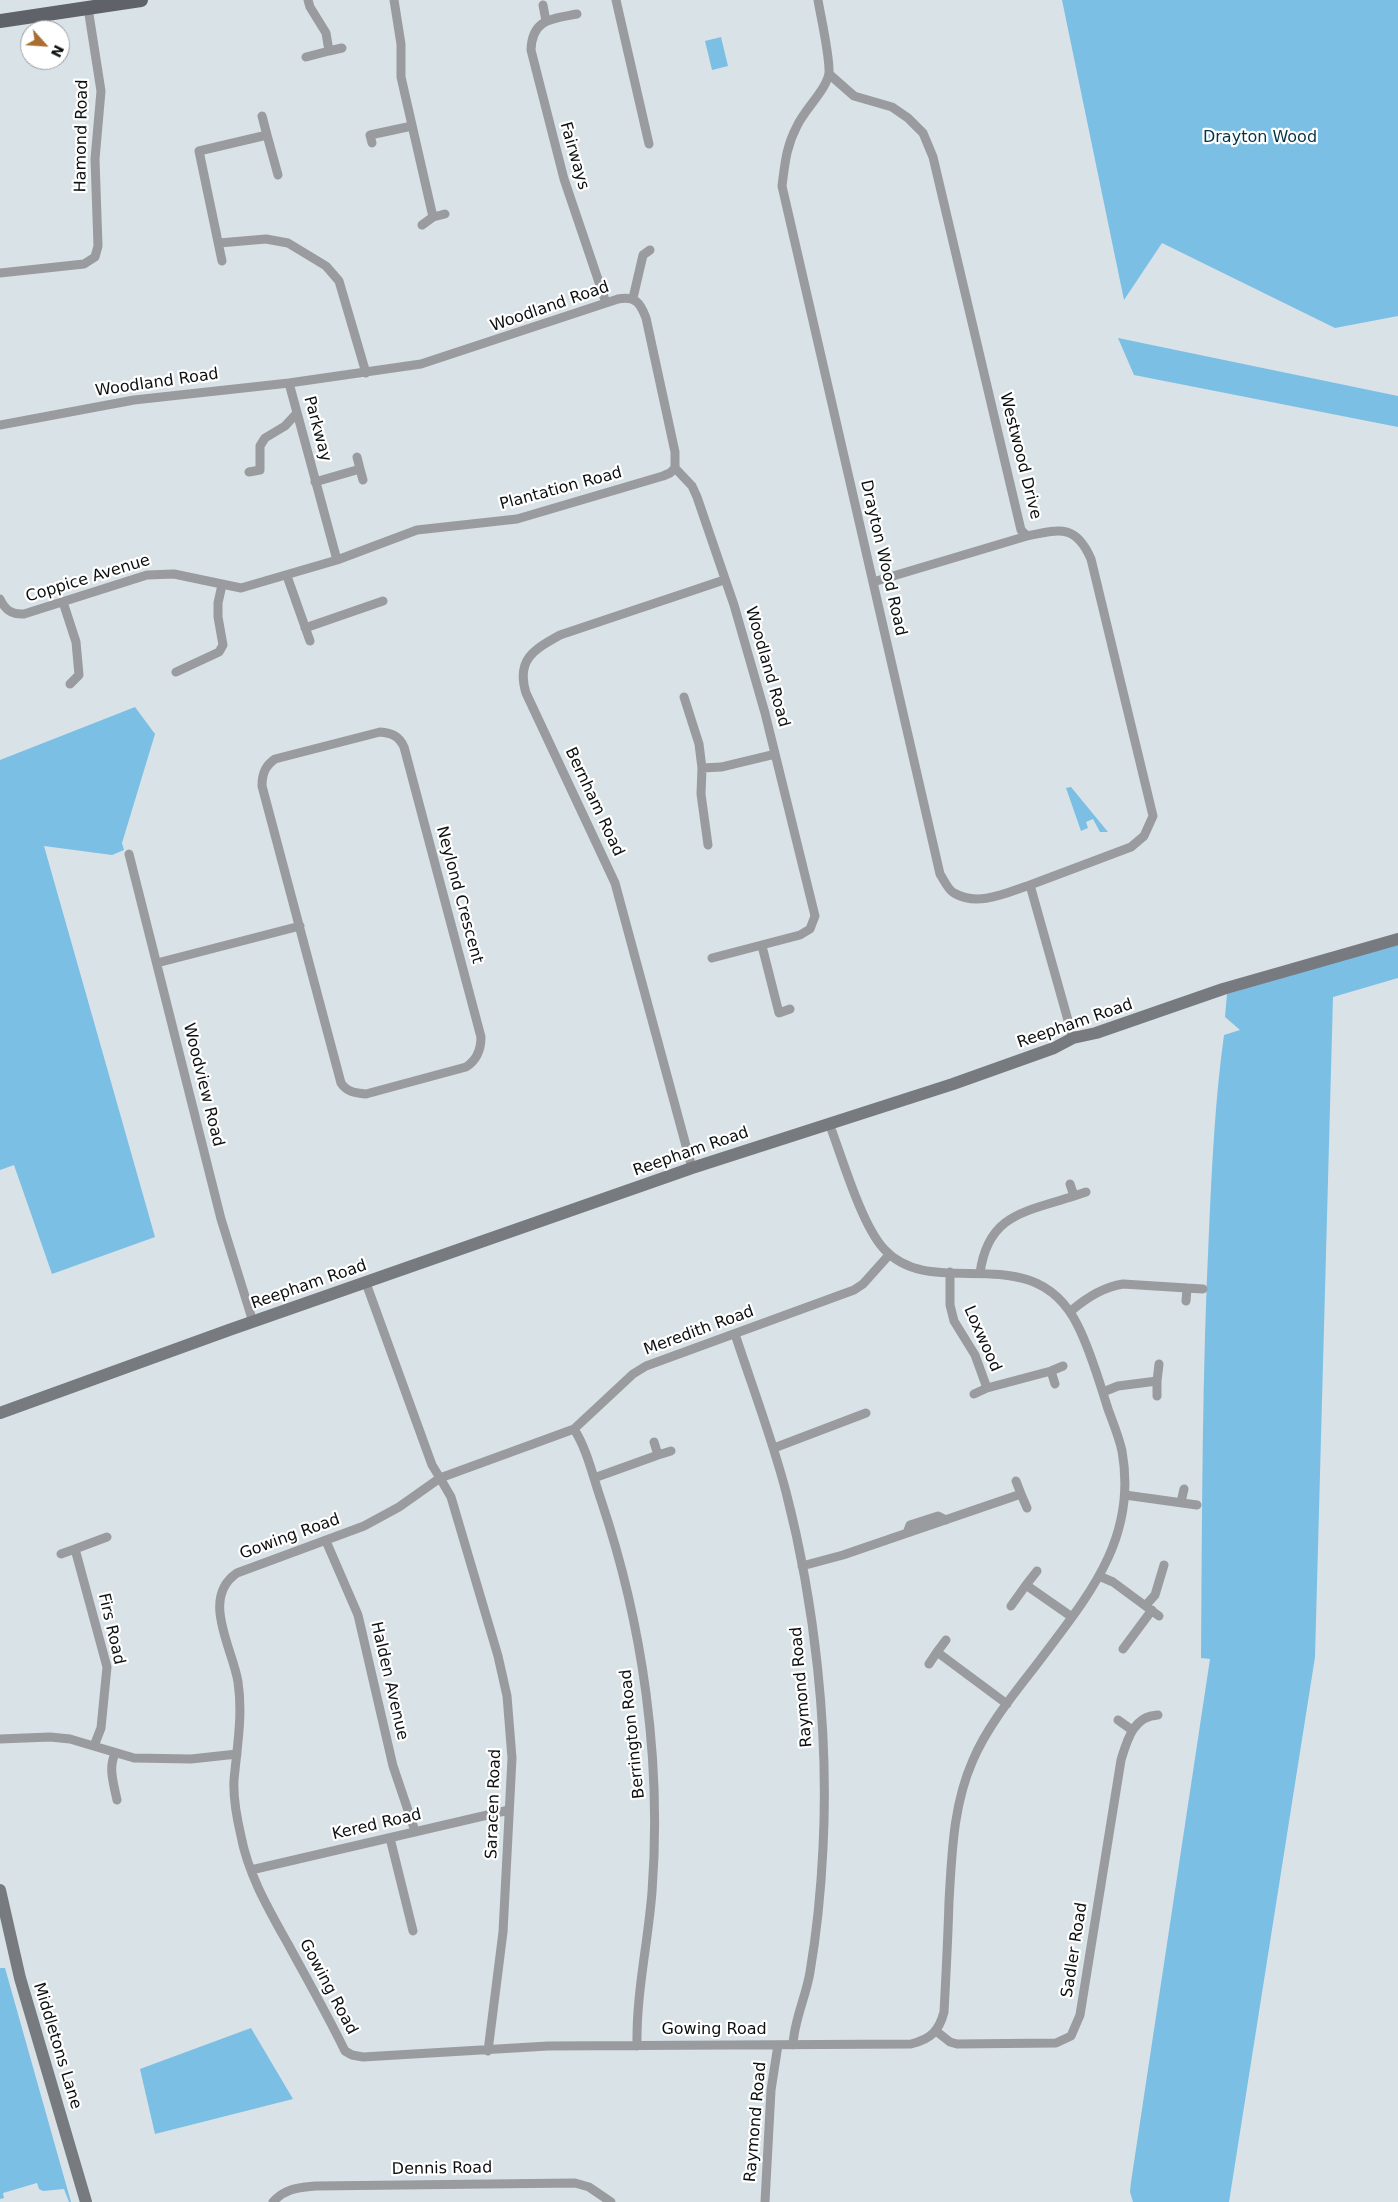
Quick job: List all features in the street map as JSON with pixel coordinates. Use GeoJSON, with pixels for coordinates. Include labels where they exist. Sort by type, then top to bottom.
{"type":"FeatureCollection","features":[{"type":"Feature","properties":{"kind":"main road"},"geometry":{"type":"LineString","coordinates":[[0,21],[141,0]]}},
{"type":"Feature","properties":{"kind":"street"},"geometry":{"type":"LineString","coordinates":[[308,0],[310,7],[326,33],[329,51]]}},
{"type":"Feature","properties":{"kind":"street"},"geometry":{"type":"LineString","coordinates":[[394,0],[401,44],[401,77],[433,217]]}},
{"type":"Feature","properties":{"kind":"street"},"geometry":{"type":"LineString","coordinates":[[616,0],[649,144]]}},
{"type":"Feature","properties":{"kind":"street"},"geometry":{"type":"LineString","coordinates":[[818,0],[829,74]]}},
{"type":"Feature","properties":{"kind":"street"},"geometry":{"type":"LineString","coordinates":[[543,5],[546,20],[577,14]]}},
{"type":"Feature","properties":{"kind":"street","name":"Hamond Road"},"geometry":{"type":"LineString","coordinates":[[0,273],[84,264],[95,257],[98,246],[95,159],[101,91],[88,8]]}},
{"type":"Feature","properties":{"kind":"street","name":"Fairways"},"geometry":{"type":"LineString","coordinates":[[546,20],[536,29],[531,38],[531,50],[564,179],[606,303]]}},
{"type":"Feature","properties":{"kind":"street"},"geometry":{"type":"LineString","coordinates":[[306,57],[342,48]]}},
{"type":"Feature","properties":{"kind":"street","name":"Westwood Drive"},"geometry":{"type":"LineString","coordinates":[[829,74],[854,96],[892,107],[908,118],[923,133],[936,167],[1021,530],[1027,536],[1058,529],[1073,535],[1083,542],[1091,560],[1153,816],[1144,836],[1132,847],[1030,885]]}},
{"type":"Feature","properties":{"kind":"street","name":"Drayton Wood Road"},"geometry":{"type":"LineString","coordinates":[[829,74],[821,93],[808,106],[786,150],[782,186],[940,874],[952,893],[974,900],[993,898],[1030,885]]}},
{"type":"Feature","properties":{"kind":"street"},"geometry":{"type":"LineString","coordinates":[[262,116],[278,175]]}},
{"type":"Feature","properties":{"kind":"street"},"geometry":{"type":"LineString","coordinates":[[370,135],[412,126]]}},
{"type":"Feature","properties":{"kind":"street"},"geometry":{"type":"LineString","coordinates":[[222,261],[200,151],[267,135]]}},
{"type":"Feature","properties":{"kind":"street"},"geometry":{"type":"LineString","coordinates":[[422,225],[433,217],[445,214]]}},
{"type":"Feature","properties":{"kind":"street"},"geometry":{"type":"LineString","coordinates":[[218,243],[266,239],[288,243],[326,266],[339,281],[366,372]]}},
{"type":"Feature","properties":{"kind":"street"},"geometry":{"type":"LineString","coordinates":[[633,298],[643,255],[650,250]]}},
{"type":"Feature","properties":{"kind":"street","name":"Woodland Road"},"geometry":{"type":"LineString","coordinates":[[0,425],[134,400],[289,383],[421,364],[606,303],[626,298],[633,298],[639,302],[646,318],[675,452],[675,468],[692,486],[697,497],[766,713],[815,916],[810,929],[800,935],[712,958]]}},
{"type":"Feature","properties":{"kind":"street","name":"Parkway"},"geometry":{"type":"LineString","coordinates":[[289,383],[337,560]]}},
{"type":"Feature","properties":{"kind":"street"},"geometry":{"type":"LineString","coordinates":[[249,472],[260,470],[260,446],[265,438],[285,426],[297,413]]}},
{"type":"Feature","properties":{"kind":"street","name":"Parkway"},"geometry":{"type":"LineString","coordinates":[[357,457],[363,480]]}},
{"type":"Feature","properties":{"kind":"street","name":"Plantation Road"},"geometry":{"type":"LineString","coordinates":[[337,560],[417,530],[517,519],[663,476],[675,468]]}},
{"type":"Feature","properties":{"kind":"street","name":"Parkway"},"geometry":{"type":"LineString","coordinates":[[315,482],[360,469]]}},
{"type":"Feature","properties":{"kind":"street"},"geometry":{"type":"LineString","coordinates":[[873,582],[1027,536]]}},
{"type":"Feature","properties":{"kind":"street","name":"Coppice Avenue"},"geometry":{"type":"LineString","coordinates":[[0,599],[4,608],[17,615],[148,575],[161,573],[241,588],[337,560]]}},
{"type":"Feature","properties":{"kind":"street"},"geometry":{"type":"LineString","coordinates":[[287,576],[310,641]]}},
{"type":"Feature","properties":{"kind":"street","name":"Bernham Road"},"geometry":{"type":"LineString","coordinates":[[692,1168],[615,883],[526,693],[522,678],[526,662],[541,646],[560,635],[724,580]]}},
{"type":"Feature","properties":{"kind":"street"},"geometry":{"type":"LineString","coordinates":[[176,672],[219,652],[223,645],[218,617],[218,603],[222,585]]}},
{"type":"Feature","properties":{"kind":"street"},"geometry":{"type":"LineString","coordinates":[[305,628],[383,601]]}},
{"type":"Feature","properties":{"kind":"street"},"geometry":{"type":"LineString","coordinates":[[63,602],[76,642],[83,675],[70,684]]}},
{"type":"Feature","properties":{"kind":"street"},"geometry":{"type":"LineString","coordinates":[[684,697],[699,744],[702,768],[701,794],[708,846]]}},
{"type":"Feature","properties":{"kind":"street","name":"Neylond Crescent"},"geometry":{"type":"LineString","coordinates":[[380,732],[394,735],[400,740],[404,748],[481,1037],[481,1048],[472,1063],[466,1067],[366,1094],[351,1092],[344,1088],[300,926],[262,786],[264,770],[275,759],[380,732]]}},
{"type":"Feature","properties":{"kind":"street","name":"Woodland Road"},"geometry":{"type":"LineString","coordinates":[[702,768],[721,767],[775,754]]}},
{"type":"Feature","properties":{"kind":"street","name":"Woodview Road"},"geometry":{"type":"LineString","coordinates":[[129,854],[221,1220],[253,1322]]}},
{"type":"Feature","properties":{"kind":"street"},"geometry":{"type":"LineString","coordinates":[[1030,885],[1073,1038]]}},
{"type":"Feature","properties":{"kind":"street"},"geometry":{"type":"LineString","coordinates":[[157,963],[300,926]]}},
{"type":"Feature","properties":{"kind":"street","name":"Reepham Road"},"geometry":{"type":"LineString","coordinates":[[0,1413],[692,1168],[953,1084],[1054,1048],[1073,1038],[1096,1033],[1223,989],[1398,939]]}},
{"type":"Feature","properties":{"kind":"street"},"geometry":{"type":"LineString","coordinates":[[762,946],[779,1013],[790,1009]]}},
{"type":"Feature","properties":{"kind":"street"},"geometry":{"type":"LineString","coordinates":[[829,1123],[866,1222],[874,1238],[890,1255],[902,1263],[922,1269],[1008,1275],[1032,1281],[1054,1293],[1071,1311],[1080,1329],[1103,1392],[1121,1448],[1125,1495],[1115,1545],[1099,1576],[1072,1617],[986,1734],[972,1761],[957,1810],[952,1855],[944,2012],[936,2031]]}},
{"type":"Feature","properties":{"kind":"street"},"geometry":{"type":"LineString","coordinates":[[1070,1184],[1074,1196]]}},
{"type":"Feature","properties":{"kind":"street"},"geometry":{"type":"LineString","coordinates":[[980,1273],[987,1243],[1000,1226],[1013,1217],[1086,1192]]}},
{"type":"Feature","properties":{"kind":"street","name":"Meredith Road"},"geometry":{"type":"LineString","coordinates":[[440,1478],[574,1429],[640,1370],[854,1290],[863,1284],[890,1255]]}},
{"type":"Feature","properties":{"kind":"street","name":"Loxwood"},"geometry":{"type":"LineString","coordinates":[[950,1272],[950,1304],[954,1321],[975,1355],[987,1388]]}},
{"type":"Feature","properties":{"kind":"street"},"geometry":{"type":"LineString","coordinates":[[366,1283],[432,1465],[440,1478]]}},
{"type":"Feature","properties":{"kind":"street"},"geometry":{"type":"LineString","coordinates":[[1071,1311],[1082,1301],[1111,1286],[1123,1284],[1203,1289]]}},
{"type":"Feature","properties":{"kind":"street"},"geometry":{"type":"LineString","coordinates":[[1186,1301],[1187,1288]]}},
{"type":"Feature","properties":{"kind":"street","name":"Raymond Road"},"geometry":{"type":"LineString","coordinates":[[735,1334],[774,1448],[786,1494],[802,1566],[816,1656],[824,1795],[824,1848],[811,1964],[794,2033],[793,2045]]}},
{"type":"Feature","properties":{"kind":"street"},"geometry":{"type":"LineString","coordinates":[[1157,1396],[1159,1364]]}},
{"type":"Feature","properties":{"kind":"street","name":"Loxwood"},"geometry":{"type":"LineString","coordinates":[[974,1394],[987,1388],[1063,1366]]}},
{"type":"Feature","properties":{"kind":"street"},"geometry":{"type":"LineString","coordinates":[[1051,1371],[1055,1384]]}},
{"type":"Feature","properties":{"kind":"street"},"geometry":{"type":"LineString","coordinates":[[1103,1392],[1136,1382],[1157,1381]]}},
{"type":"Feature","properties":{"kind":"street"},"geometry":{"type":"LineString","coordinates":[[774,1448],[866,1414]]}},
{"type":"Feature","properties":{"kind":"street","name":"Berrington Road"},"geometry":{"type":"LineString","coordinates":[[574,1429],[594,1478],[620,1560],[634,1619],[644,1681],[652,1756],[655,1810],[652,1891],[636,2019],[637,2046]]}},
{"type":"Feature","properties":{"kind":"street"},"geometry":{"type":"LineString","coordinates":[[654,1442],[658,1455]]}},
{"type":"Feature","properties":{"kind":"street"},"geometry":{"type":"LineString","coordinates":[[594,1478],[671,1451]]}},
{"type":"Feature","properties":{"kind":"street","name":"Gowing Road"},"geometry":{"type":"LineString","coordinates":[[440,1478],[399,1507],[364,1526],[250,1567],[230,1578],[223,1589],[220,1600],[219,1614],[237,1673],[240,1691],[238,1754],[234,1782],[241,1838],[251,1870],[261,1892],[345,2051],[352,2055],[363,2057],[548,2046],[911,2044],[930,2038],[936,2031]]}},
{"type":"Feature","properties":{"kind":"street","name":"Saracen Road"},"geometry":{"type":"LineString","coordinates":[[440,1478],[451,1497],[503,1680],[512,1758],[503,1932],[488,2051]]}},
{"type":"Feature","properties":{"kind":"street"},"geometry":{"type":"LineString","coordinates":[[1016,1481],[1026,1508]]}},
{"type":"Feature","properties":{"kind":"street"},"geometry":{"type":"LineString","coordinates":[[1181,1502],[1184,1489]]}},
{"type":"Feature","properties":{"kind":"street"},"geometry":{"type":"LineString","coordinates":[[802,1566],[907,1533],[910,1525],[938,1516],[946,1520],[1021,1494]]}},
{"type":"Feature","properties":{"kind":"street"},"geometry":{"type":"LineString","coordinates":[[1125,1495],[1197,1504]]}},
{"type":"Feature","properties":{"kind":"street"},"geometry":{"type":"LineString","coordinates":[[61,1554],[107,1537]]}},
{"type":"Feature","properties":{"kind":"street","name":"Halden Avenue"},"geometry":{"type":"LineString","coordinates":[[326,1540],[358,1615],[393,1766],[415,1831]]}},
{"type":"Feature","properties":{"kind":"street","name":"Firs Road"},"geometry":{"type":"LineString","coordinates":[[75,1549],[106,1666],[101,1728],[94,1746]]}},
{"type":"Feature","properties":{"kind":"street"},"geometry":{"type":"LineString","coordinates":[[1123,1649],[1149,1607],[1164,1565]]}},
{"type":"Feature","properties":{"kind":"street"},"geometry":{"type":"LineString","coordinates":[[1011,1606],[1037,1571]]}},
{"type":"Feature","properties":{"kind":"street"},"geometry":{"type":"LineString","coordinates":[[1099,1576],[1113,1582],[1160,1616]]}},
{"type":"Feature","properties":{"kind":"street"},"geometry":{"type":"LineString","coordinates":[[1026,1585],[1072,1617]]}},
{"type":"Feature","properties":{"kind":"street"},"geometry":{"type":"LineString","coordinates":[[928,1664],[946,1640]]}},
{"type":"Feature","properties":{"kind":"street"},"geometry":{"type":"LineString","coordinates":[[937,1652],[1007,1704]]}},
{"type":"Feature","properties":{"kind":"street"},"geometry":{"type":"LineString","coordinates":[[1118,1720],[1132,1730],[1139,1721],[1148,1716],[1158,1715]]}},
{"type":"Feature","properties":{"kind":"street","name":"Sadler Road"},"geometry":{"type":"LineString","coordinates":[[936,2031],[950,2042],[957,2044],[1056,2043],[1071,2036],[1076,2029],[1121,1760],[1132,1730]]}},
{"type":"Feature","properties":{"kind":"street"},"geometry":{"type":"LineString","coordinates":[[0,1739],[50,1737],[83,1741],[115,1754],[156,1760],[238,1754]]}},
{"type":"Feature","properties":{"kind":"street"},"geometry":{"type":"LineString","coordinates":[[115,1754],[112,1761],[112,1772],[117,1800]]}},
{"type":"Feature","properties":{"kind":"street","name":"Kered Road"},"geometry":{"type":"LineString","coordinates":[[251,1870],[509,1810]]}},
{"type":"Feature","properties":{"kind":"street"},"geometry":{"type":"LineString","coordinates":[[390,1838],[413,1930]]}},
{"type":"Feature","properties":{"kind":"street","name":"Middletons Lane"},"geometry":{"type":"LineString","coordinates":[[1,1895],[20,1978],[86,2202]]}},
{"type":"Feature","properties":{"kind":"street","name":"Raymond Road"},"geometry":{"type":"LineString","coordinates":[[765,2202],[771,2090],[778,2045]]}},
{"type":"Feature","properties":{"kind":"street","name":"Dennis Road"},"geometry":{"type":"LineString","coordinates":[[273,2202],[280,2193],[293,2188],[315,2186],[575,2183],[590,2187],[611,2202]]}},
{"type":"Feature","properties":{"kind":"green space","name":"Drayton Wood"},"geometry":{"type":"Polygon","coordinates":[[[1062,0],[1398,0],[1398,316],[1335,328],[1162,243],[1124,300],[1062,0]]]}},
{"type":"Feature","properties":{"kind":"green space"},"geometry":{"type":"Polygon","coordinates":[[[721,37],[728,66],[712,70],[705,41],[721,37]]]}},
{"type":"Feature","properties":{"kind":"green space"},"geometry":{"type":"Polygon","coordinates":[[[1118,338],[1398,396],[1398,427],[1134,375],[1118,338]]]}},
{"type":"Feature","properties":{"kind":"green space"},"geometry":{"type":"Polygon","coordinates":[[[135,707],[155,734],[122,843],[124,850],[112,855],[44,846],[155,1237],[52,1274],[14,1165],[0,1170],[0,760],[135,707]]]}},
{"type":"Feature","properties":{"kind":"green space"},"geometry":{"type":"Polygon","coordinates":[[[1071,787],[1108,832],[1100,832],[1093,819],[1086,822],[1088,828],[1081,831],[1066,788],[1071,787]]]}},
{"type":"Feature","properties":{"kind":"green space"},"geometry":{"type":"Polygon","coordinates":[[[1398,944],[1398,978],[1333,997],[1315,1657],[1229,2202],[1133,2202],[1130,2192],[1131,2182],[1210,1659],[1201,1658],[1204,1391],[1210,1206],[1216,1108],[1224,1035],[1240,1030],[1225,1017],[1227,994],[1398,944]]]}},
{"type":"Feature","properties":{"kind":"green space"},"geometry":{"type":"Polygon","coordinates":[[[0,1968],[5,1968],[71,2202],[69,2202],[64,2189],[43,2191],[39,2189],[37,2183],[3,2193],[4,2198],[0,2199],[0,1968]]]}},
{"type":"Feature","properties":{"kind":"green space"},"geometry":{"type":"Polygon","coordinates":[[[251,2028],[293,2099],[155,2134],[140,2069],[251,2028]]]}}]}
